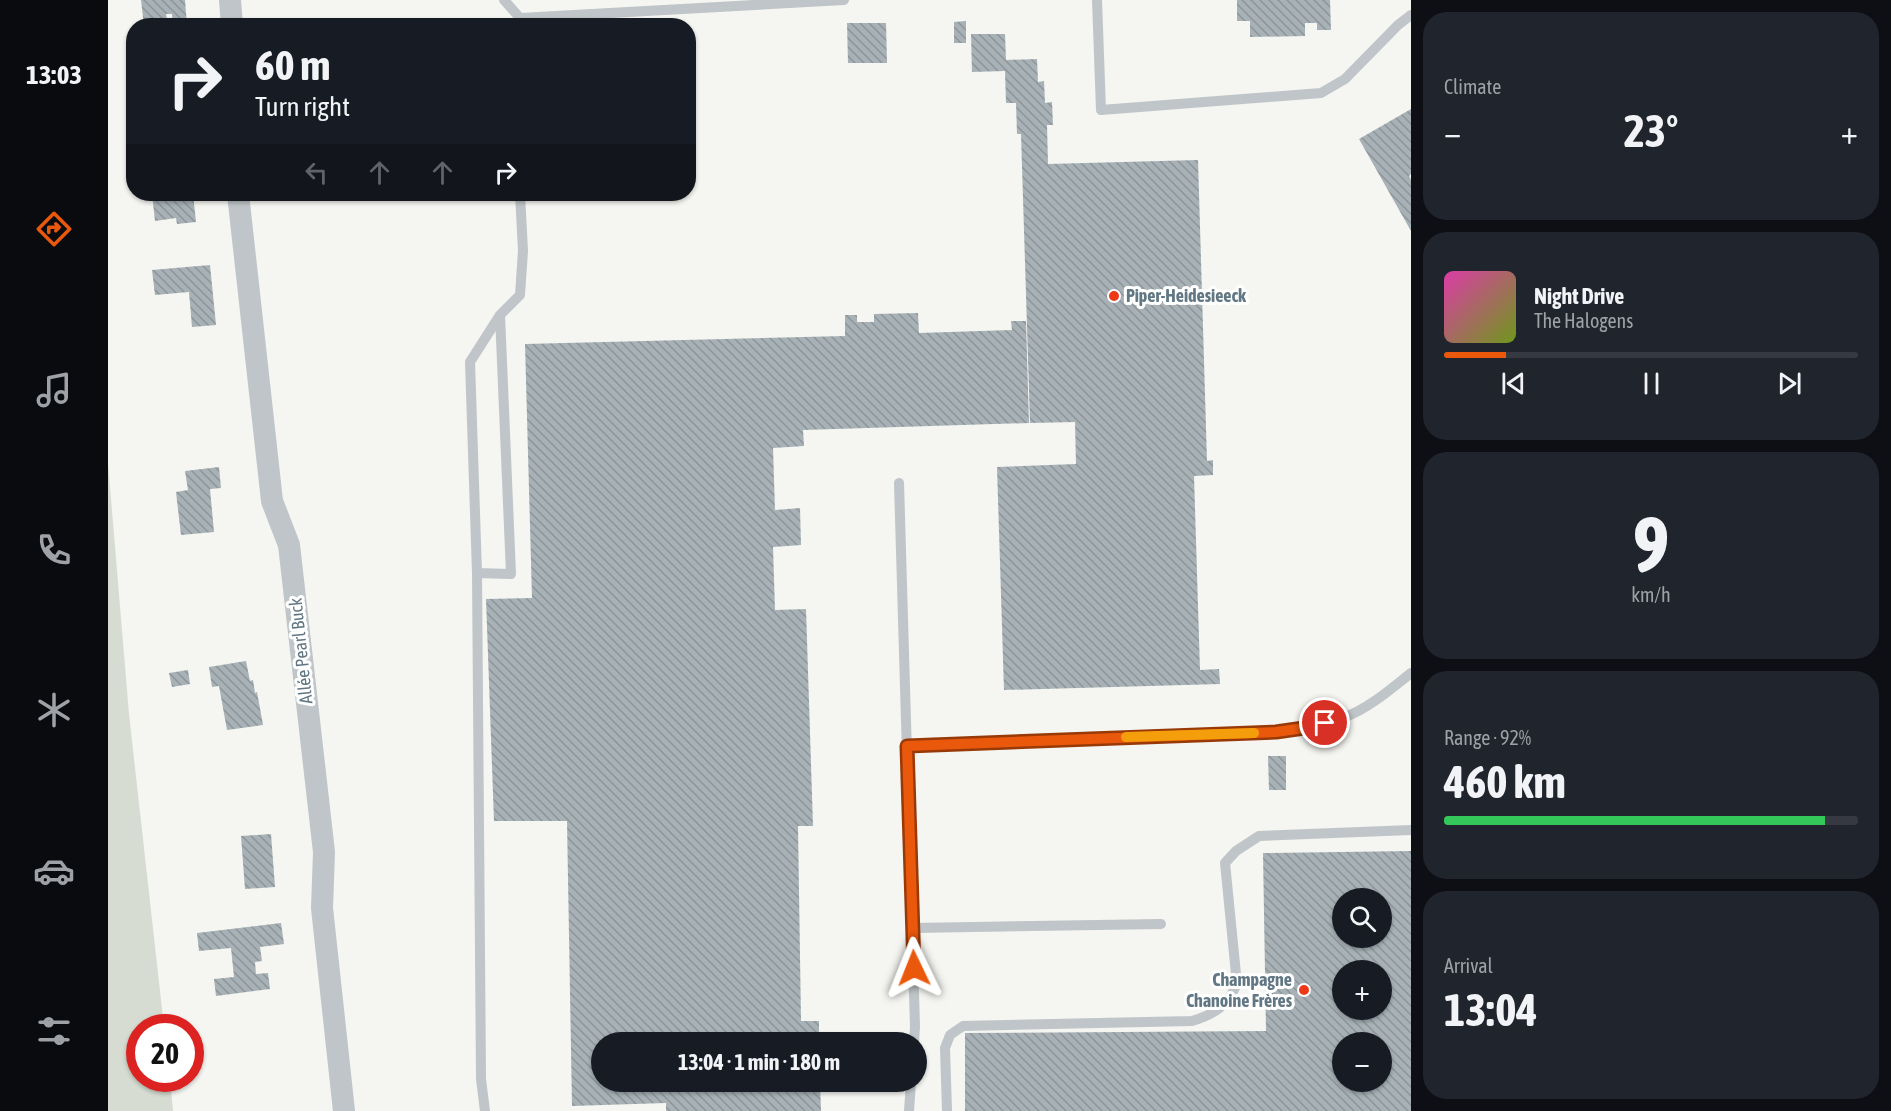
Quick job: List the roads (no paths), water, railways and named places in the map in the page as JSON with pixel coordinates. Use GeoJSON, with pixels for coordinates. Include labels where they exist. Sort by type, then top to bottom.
{"type":"FeatureCollection","features":[{"type":"Feature","properties":{"kind":"street"},"geometry":{"type":"LineString","coordinates":[[230,0],[231,18]]}},
{"type":"Feature","properties":{"kind":"street","name":"Allée Pearl Buck"},"geometry":{"type":"LineString","coordinates":[[239,201],[272,501],[289,545],[324,852],[322,908],[344,1111]]}},
{"type":"Feature","properties":{"kind":"lane"},"geometry":{"type":"LineString","coordinates":[[504,0],[517,18]]}},
{"type":"Feature","properties":{"kind":"lane"},"geometry":{"type":"LineString","coordinates":[[579,18],[844,0]]}},
{"type":"Feature","properties":{"kind":"lane"},"geometry":{"type":"LineString","coordinates":[[1097,0],[1101,110],[1322,93],[1345,79],[1398,25],[1411,15]]}},
{"type":"Feature","properties":{"kind":"lane"},"geometry":{"type":"LineString","coordinates":[[485,1111],[481,1078],[477,573],[470,362],[500,315],[520,295],[522,251],[520,201]]}},
{"type":"Feature","properties":{"kind":"lane"},"geometry":{"type":"LineString","coordinates":[[477,573],[511,574],[500,315]]}},
{"type":"Feature","properties":{"kind":"lane"},"geometry":{"type":"LineString","coordinates":[[899,483],[914,1032]]}},
{"type":"Feature","properties":{"kind":"lane"},"geometry":{"type":"LineString","coordinates":[[907,746],[1276,732],[1304,728],[1347,717],[1386,693],[1411,673]]}},
{"type":"Feature","properties":{"kind":"lane"},"geometry":{"type":"LineString","coordinates":[[947,1111],[945,1048],[950,1035],[963,1026],[1192,1021],[1207,1017],[1220,1009],[1231,998],[1237,984],[1225,863],[1236,850],[1259,836],[1411,830]]}},
{"type":"Feature","properties":{"kind":"lane"},"geometry":{"type":"LineString","coordinates":[[912,928],[1161,924]]}},
{"type":"Feature","properties":{"kind":"lane"},"geometry":{"type":"LineString","coordinates":[[909,1111],[910,1092]]}},
{"type":"Feature","properties":{"kind":"place","name":"Piper-Heidesieeck"},"geometry":{"type":"Point","coordinates":[1114,296]}},
{"type":"Feature","properties":{"kind":"place","name":"Champagne Chanoine Frères"},"geometry":{"type":"Point","coordinates":[1304,990]}}]}
